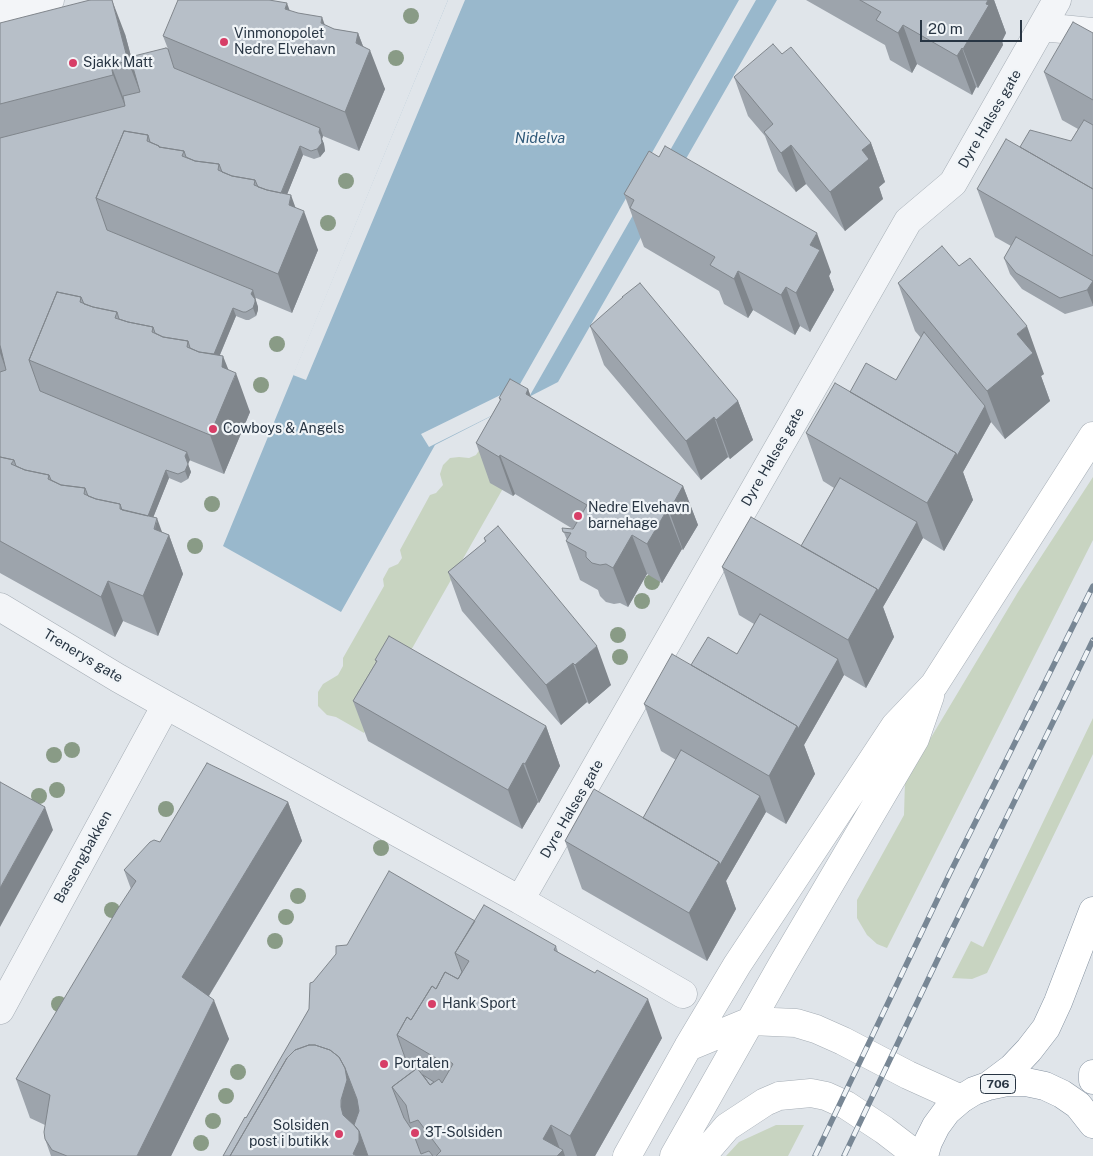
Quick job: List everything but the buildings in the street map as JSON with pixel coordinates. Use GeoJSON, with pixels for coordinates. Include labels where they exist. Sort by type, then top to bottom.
{"type":"FeatureCollection","features":[{"type":"Feature","properties":{"kind":"main road"},"geometry":{"type":"LineString","coordinates":[[627,1156],[688,1047],[737,965],[895,726],[934,685],[1093,436]]}},
{"type":"Feature","properties":{"kind":"main road"},"geometry":{"type":"LineString","coordinates":[[674,1156],[781,967],[915,739],[934,685]]}},
{"type":"Feature","properties":{"kind":"main road","name":"706"},"geometry":{"type":"LineString","coordinates":[[988,1086],[1012,1068],[1046,1028],[1093,911]]}},
{"type":"Feature","properties":{"kind":"main road"},"geometry":{"type":"LineString","coordinates":[[688,1047],[751,1021],[796,1023],[816,1029],[843,1041],[908,1075],[961,1099]]}},
{"type":"Feature","properties":{"kind":"main road"},"geometry":{"type":"LineString","coordinates":[[1093,1074],[1093,1080]]}},
{"type":"Feature","properties":{"kind":"main road","name":"706"},"geometry":{"type":"LineString","coordinates":[[924,1156],[936,1126],[947,1111],[974,1091],[1007,1082],[1026,1082],[1045,1086],[1062,1094],[1078,1105],[1093,1124]]}},
{"type":"Feature","properties":{"kind":"main road"},"geometry":{"type":"LineString","coordinates":[[702,1156],[727,1128],[764,1102],[779,1096],[811,1093],[826,1096],[846,1105],[884,1130],[918,1156]]}},
{"type":"Feature","properties":{"kind":"street"},"geometry":{"type":"LineString","coordinates":[[0,12],[50,0]]}},
{"type":"Feature","properties":{"kind":"street","name":"Dyre Halses gate"},"geometry":{"type":"LineString","coordinates":[[520,900],[908,221],[953,183],[1057,0]]}},
{"type":"Feature","properties":{"kind":"street"},"geometry":{"type":"LineString","coordinates":[[1042,27],[1093,32]]}},
{"type":"Feature","properties":{"kind":"street","name":"Trenerys gate"},"geometry":{"type":"LineString","coordinates":[[0,607],[166,705]]}},
{"type":"Feature","properties":{"kind":"street"},"geometry":{"type":"LineString","coordinates":[[166,705],[520,900],[683,994]]}},
{"type":"Feature","properties":{"kind":"street","name":"Bassengbakken"},"geometry":{"type":"LineString","coordinates":[[0,1010],[166,705]]}},
{"type":"Feature","properties":{"kind":"green space"},"geometry":{"type":"Polygon","coordinates":[[[480,449],[522,455],[364,733],[336,717],[327,715],[318,706],[318,692],[323,684],[338,675],[343,666],[343,658],[384,586],[383,579],[389,568],[398,564],[402,558],[400,550],[430,495],[436,493],[443,485],[440,474],[443,465],[450,458],[469,458],[476,455],[480,449]]]}},
{"type":"Feature","properties":{"kind":"green space"},"geometry":{"type":"Polygon","coordinates":[[[1093,477],[1093,540],[887,948],[877,944],[867,935],[857,918],[857,900],[904,815],[905,781],[1018,592],[1093,477]]]}},
{"type":"Feature","properties":{"kind":"green space"},"geometry":{"type":"Polygon","coordinates":[[[1093,718],[1093,754],[987,973],[972,979],[952,978],[971,941],[983,947],[1093,718]]]}},
{"type":"Feature","properties":{"kind":"green space"},"geometry":{"type":"Polygon","coordinates":[[[776,1125],[804,1125],[788,1156],[726,1156],[739,1142],[776,1125]]]}},
{"type":"Feature","properties":{"kind":"water","name":"Nidelva"},"geometry":{"type":"Polygon","coordinates":[[[448,0],[777,0],[558,382],[435,445],[341,612],[223,546],[448,0]]]}},
{"type":"Feature","properties":{"kind":"pier"},"geometry":{"type":"Polygon","coordinates":[[[448,0],[465,0],[306,380],[293,375],[448,0]]]}},
{"type":"Feature","properties":{"kind":"pier"},"geometry":{"type":"Polygon","coordinates":[[[739,0],[756,0],[529,397],[429,447],[421,434],[519,386],[739,0]]]}},
{"type":"Feature","properties":{"kind":"railway"},"geometry":{"type":"LineString","coordinates":[[815,1156],[950,873],[1093,586]]}},
{"type":"Feature","properties":{"kind":"railway"},"geometry":{"type":"LineString","coordinates":[[844,1156],[1093,640]]}},
{"type":"Feature","properties":{"kind":"place","name":"Vinmonopolet Nedre Elvehavn"},"geometry":{"type":"Point","coordinates":[224,42]}},
{"type":"Feature","properties":{"kind":"place","name":"Sjakk Matt"},"geometry":{"type":"Point","coordinates":[73,63]}},
{"type":"Feature","properties":{"kind":"place","name":"Cowboys & Angels"},"geometry":{"type":"Point","coordinates":[213,429]}},
{"type":"Feature","properties":{"kind":"place","name":"Nedre Elvehavn barnehage"},"geometry":{"type":"Point","coordinates":[578,516]}},
{"type":"Feature","properties":{"kind":"place","name":"Hank Sport"},"geometry":{"type":"Point","coordinates":[432,1004]}},
{"type":"Feature","properties":{"kind":"place","name":"Portalen"},"geometry":{"type":"Point","coordinates":[384,1064]}},
{"type":"Feature","properties":{"kind":"place","name":"3T-Solsiden"},"geometry":{"type":"Point","coordinates":[415,1133]}},
{"type":"Feature","properties":{"kind":"place","name":"Solsiden post i butikk"},"geometry":{"type":"Point","coordinates":[339,1134]}}]}
